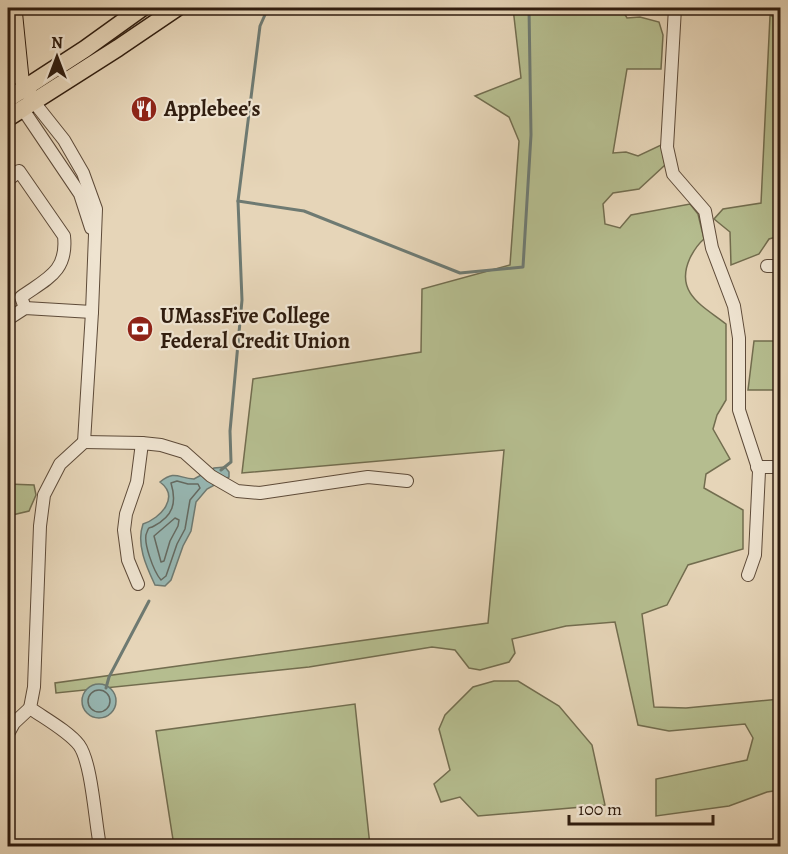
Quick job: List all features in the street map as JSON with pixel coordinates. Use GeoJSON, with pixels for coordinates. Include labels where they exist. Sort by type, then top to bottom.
{"type":"FeatureCollection","features":[{"type":"Feature","properties":{"kind":"highway"},"geometry":{"type":"LineString","coordinates":[[8,118],[18,97],[142,8]]}},
{"type":"Feature","properties":{"kind":"highway"},"geometry":{"type":"LineString","coordinates":[[18,97],[118,48],[177,8]]}},
{"type":"Feature","properties":{"kind":"main road"},"geometry":{"type":"LineString","coordinates":[[14,8],[21,78],[18,97]]}},
{"type":"Feature","properties":{"kind":"street"},"geometry":{"type":"LineString","coordinates":[[675,8],[667,147],[673,174],[705,212],[712,248],[734,306],[739,338],[739,410],[758,467],[755,555],[748,575]]}},
{"type":"Feature","properties":{"kind":"street"},"geometry":{"type":"LineString","coordinates":[[18,97],[81,194],[90,220],[94,262],[84,442]]}},
{"type":"Feature","properties":{"kind":"street"},"geometry":{"type":"LineString","coordinates":[[8,180],[19,171],[64,236],[65,247],[62,262],[53,274],[21,297],[26,308]]}},
{"type":"Feature","properties":{"kind":"street"},"geometry":{"type":"LineString","coordinates":[[766,266],[780,266]]}},
{"type":"Feature","properties":{"kind":"street"},"geometry":{"type":"LineString","coordinates":[[8,319],[26,308],[92,312]]}},
{"type":"Feature","properties":{"kind":"street"},"geometry":{"type":"LineString","coordinates":[[8,734],[14,723],[30,708],[34,687],[40,526],[44,495],[60,464],[84,442],[142,443],[175,448],[225,486],[237,491],[260,493],[368,477],[407,481]]}},
{"type":"Feature","properties":{"kind":"street"},"geometry":{"type":"LineString","coordinates":[[138,584],[128,561],[124,530],[126,514],[137,482],[142,443]]}},
{"type":"Feature","properties":{"kind":"street"},"geometry":{"type":"LineString","coordinates":[[758,467],[780,467]]}},
{"type":"Feature","properties":{"kind":"street"},"geometry":{"type":"LineString","coordinates":[[30,708],[79,746],[87,766],[100,846]]}},
{"type":"Feature","properties":{"kind":"green space"},"geometry":{"type":"Polygon","coordinates":[[[513,8],[621,8],[627,18],[640,17],[659,22],[663,35],[661,69],[627,69],[613,153],[626,152],[638,156],[661,145],[665,165],[639,189],[613,193],[603,204],[605,224],[620,228],[631,215],[690,204],[698,214],[704,239],[693,252],[686,270],[688,290],[700,304],[726,324],[726,400],[717,415],[713,429],[730,459],[706,474],[704,488],[743,510],[743,549],[688,565],[667,605],[642,614],[654,707],[686,708],[780,699],[780,790],[767,792],[729,806],[656,816],[656,779],[747,760],[753,738],[745,724],[669,731],[638,725],[615,622],[566,626],[512,639],[515,653],[509,662],[480,670],[469,668],[455,650],[432,647],[309,667],[56,693],[55,683],[488,623],[504,450],[242,473],[253,379],[421,352],[422,289],[510,265],[519,141],[509,117],[475,96],[521,78],[513,8]]]}},
{"type":"Feature","properties":{"kind":"green space"},"geometry":{"type":"Polygon","coordinates":[[[770,16],[780,16],[780,236],[769,239],[759,254],[731,265],[730,232],[714,219],[723,209],[761,203],[770,16]]]}},
{"type":"Feature","properties":{"kind":"green space"},"geometry":{"type":"Polygon","coordinates":[[[754,341],[780,341],[780,390],[748,390],[754,341]]]}},
{"type":"Feature","properties":{"kind":"green space"},"geometry":{"type":"Polygon","coordinates":[[[8,484],[34,485],[36,495],[29,511],[8,516],[8,484]]]}},
{"type":"Feature","properties":{"kind":"green space"},"geometry":{"type":"Polygon","coordinates":[[[494,681],[518,681],[559,706],[592,745],[605,805],[478,816],[460,797],[441,802],[434,784],[450,770],[439,729],[445,715],[473,687],[494,681]]]}},
{"type":"Feature","properties":{"kind":"green space"},"geometry":{"type":"Polygon","coordinates":[[[355,704],[370,846],[174,846],[156,731],[355,704]]]}},
{"type":"Feature","properties":{"kind":"water"},"geometry":{"type":"Polygon","coordinates":[[[225,467],[229,472],[229,477],[207,489],[196,502],[191,531],[171,580],[165,586],[155,585],[145,563],[141,547],[141,532],[143,524],[156,517],[166,506],[168,494],[160,482],[169,476],[194,479],[214,468],[225,467]]]}},
{"type":"Feature","properties":{"kind":"water"},"geometry":{"type":"Polygon","coordinates":[[[99,684],[111,689],[116,701],[111,713],[99,718],[87,713],[82,701],[87,689],[99,684]]]}},
{"type":"Feature","properties":{"kind":"waterway"},"geometry":{"type":"LineString","coordinates":[[221,470],[231,462],[230,431],[242,300],[238,201],[260,26],[268,8]]}},
{"type":"Feature","properties":{"kind":"waterway"},"geometry":{"type":"LineString","coordinates":[[238,201],[304,211],[460,273],[523,267],[531,135],[529,8]]}},
{"type":"Feature","properties":{"kind":"waterway"},"geometry":{"type":"LineString","coordinates":[[106,688],[109,677],[149,601]]}},
{"type":"Feature","properties":{"kind":"place","name":"Applebee's"},"geometry":{"type":"Point","coordinates":[144,109]}},
{"type":"Feature","properties":{"kind":"place","name":"UMassFive College Federal Credit Union"},"geometry":{"type":"Point","coordinates":[140,329]}}]}
